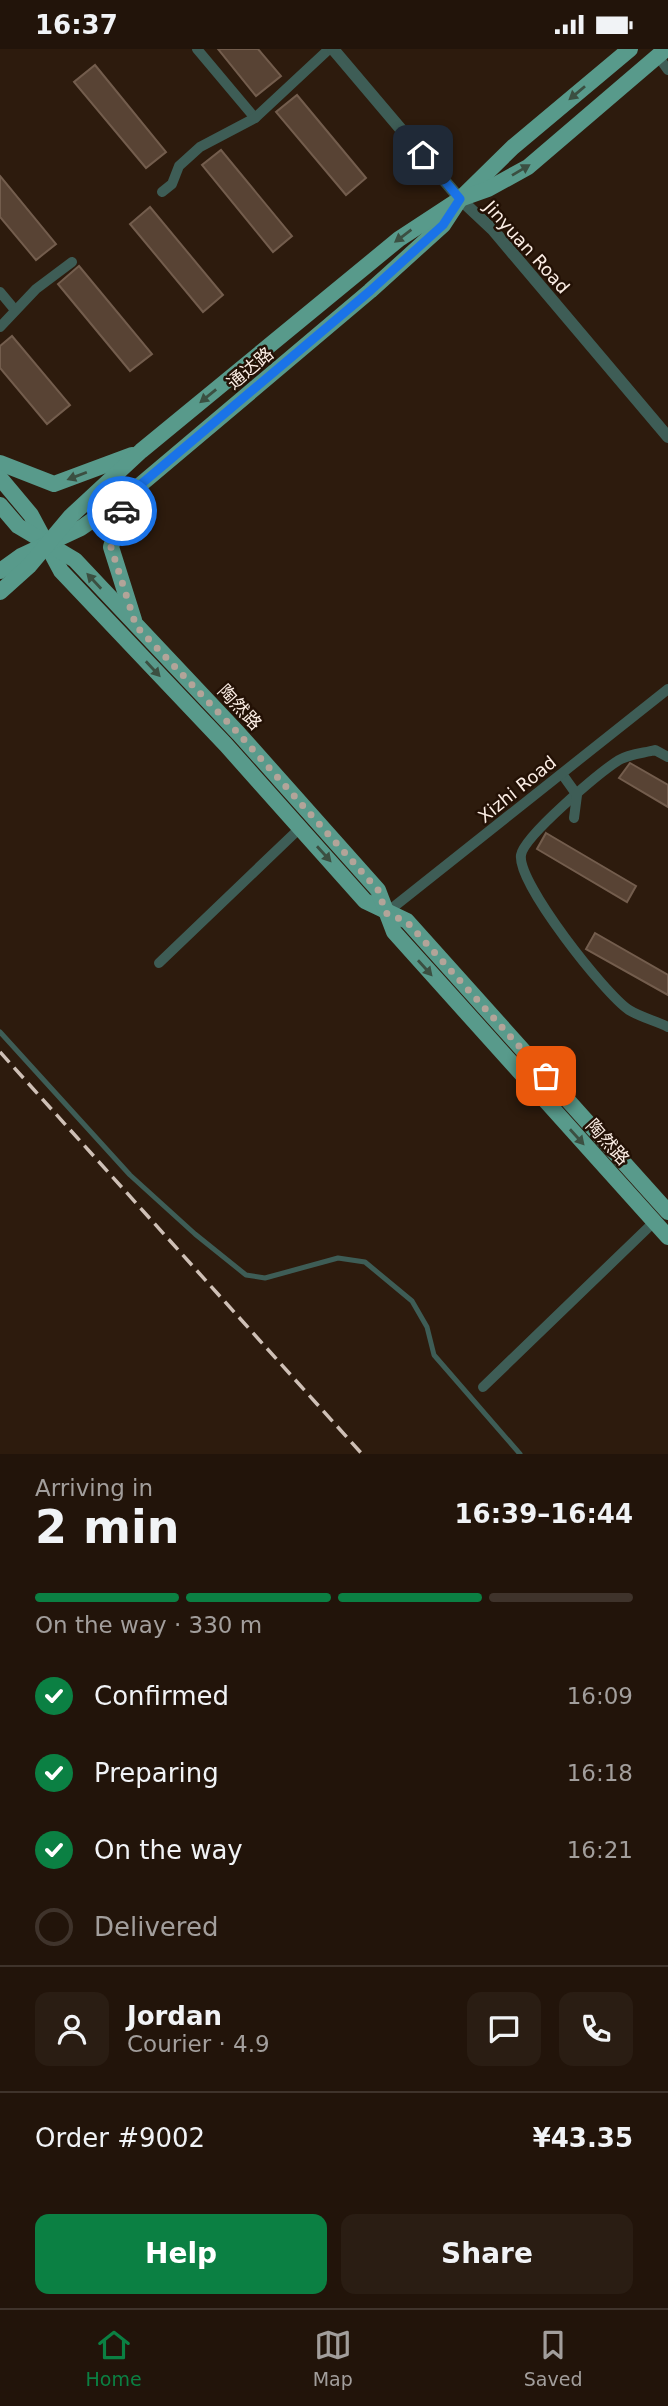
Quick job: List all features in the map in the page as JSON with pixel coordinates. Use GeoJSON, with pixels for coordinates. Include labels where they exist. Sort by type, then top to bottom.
{"type":"FeatureCollection","features":[{"type":"Feature","properties":{"kind":"main road","name":"通达路"},"geometry":{"type":"LineString","coordinates":[[0,592],[71,516],[141,451],[399,239],[460,199],[513,147],[630,49]]}},
{"type":"Feature","properties":{"kind":"main road","name":"通达路"},"geometry":{"type":"LineString","coordinates":[[0,571],[20,556],[80,528],[127,496],[370,291],[443,225],[460,199],[488,189],[528,167],[662,53]]}},
{"type":"Feature","properties":{"kind":"main road"},"geometry":{"type":"LineString","coordinates":[[0,463],[54,484],[141,451]]}},
{"type":"Feature","properties":{"kind":"main road","name":"陶然路"},"geometry":{"type":"LineString","coordinates":[[0,478],[31,515],[61,571],[226,745],[365,901],[407,922],[668,1212]]}},
{"type":"Feature","properties":{"kind":"main road"},"geometry":{"type":"LineString","coordinates":[[127,496],[111,547],[136,626]]}},
{"type":"Feature","properties":{"kind":"main road","name":"陶然路"},"geometry":{"type":"LineString","coordinates":[[0,505],[18,526],[75,560],[239,734],[378,890],[394,932],[668,1237]]}},
{"type":"Feature","properties":{"kind":"street"},"geometry":{"type":"LineString","coordinates":[[197,49],[255,118]]}},
{"type":"Feature","properties":{"kind":"street"},"geometry":{"type":"LineString","coordinates":[[162,192],[172,184],[179,166],[200,146],[255,118],[331,49]]}},
{"type":"Feature","properties":{"kind":"street","name":"Jinyuan Road"},"geometry":{"type":"LineString","coordinates":[[331,49],[460,199],[493,230],[666,432]]}},
{"type":"Feature","properties":{"kind":"street"},"geometry":{"type":"LineString","coordinates":[[662,53],[668,70]]}},
{"type":"Feature","properties":{"kind":"street"},"geometry":{"type":"LineString","coordinates":[[0,327],[36,289],[72,263]]}},
{"type":"Feature","properties":{"kind":"street"},"geometry":{"type":"LineString","coordinates":[[0,292],[15,310]]}},
{"type":"Feature","properties":{"kind":"street","name":"Xizhi Road"},"geometry":{"type":"LineString","coordinates":[[386,913],[668,689]]}},
{"type":"Feature","properties":{"kind":"street"},"geometry":{"type":"LineString","coordinates":[[668,757],[655,750],[621,759],[542,824],[526,842],[520,857],[530,887],[564,938],[628,1009],[668,1027]]}},
{"type":"Feature","properties":{"kind":"street"},"geometry":{"type":"LineString","coordinates":[[562,774],[577,795],[574,818]]}},
{"type":"Feature","properties":{"kind":"street"},"geometry":{"type":"LineString","coordinates":[[159,963],[300,828]]}},
{"type":"Feature","properties":{"kind":"street"},"geometry":{"type":"LineString","coordinates":[[483,1387],[654,1222]]}},
{"type":"Feature","properties":{"kind":"lane"},"geometry":{"type":"LineString","coordinates":[[0,1032],[130,1175],[195,1234],[246,1275],[265,1278],[338,1258],[365,1262],[412,1301],[427,1327],[434,1355],[520,1454]]}},
{"type":"Feature","properties":{"kind":"building"},"geometry":{"type":"Polygon","coordinates":[[[218,49],[258,49],[281,76],[256,96],[218,49]]]}},
{"type":"Feature","properties":{"kind":"building"},"geometry":{"type":"Polygon","coordinates":[[[95,65],[166,152],[146,168],[74,82],[95,65]]]}},
{"type":"Feature","properties":{"kind":"building"},"geometry":{"type":"Polygon","coordinates":[[[297,95],[366,178],[346,195],[276,112],[297,95]]]}},
{"type":"Feature","properties":{"kind":"building"},"geometry":{"type":"Polygon","coordinates":[[[221,150],[292,236],[273,252],[202,165],[221,150]]]}},
{"type":"Feature","properties":{"kind":"building"},"geometry":{"type":"Polygon","coordinates":[[[0,176],[56,244],[36,260],[0,217],[0,176]]]}},
{"type":"Feature","properties":{"kind":"building"},"geometry":{"type":"Polygon","coordinates":[[[150,207],[223,295],[203,312],[130,224],[150,207]]]}},
{"type":"Feature","properties":{"kind":"building"},"geometry":{"type":"Polygon","coordinates":[[[79,266],[152,354],[130,371],[58,284],[79,266]]]}},
{"type":"Feature","properties":{"kind":"building"},"geometry":{"type":"Polygon","coordinates":[[[12,336],[70,405],[47,424],[0,368],[0,346],[12,336]]]}},
{"type":"Feature","properties":{"kind":"building"},"geometry":{"type":"Polygon","coordinates":[[[630,763],[668,785],[668,807],[619,778],[630,763]]]}},
{"type":"Feature","properties":{"kind":"building"},"geometry":{"type":"Polygon","coordinates":[[[546,833],[636,886],[627,902],[537,849],[546,833]]]}},
{"type":"Feature","properties":{"kind":"building"},"geometry":{"type":"Polygon","coordinates":[[[595,933],[668,975],[668,995],[586,949],[595,933]]]}},
{"type":"Feature","properties":{"kind":"railway"},"geometry":{"type":"LineString","coordinates":[[0,1052],[362,1454]]}},
{"type":"Feature","properties":{"kind":"way so far"},"geometry":{"type":"LineString","coordinates":[[122,511],[111,547],[136,626],[239,734],[378,890],[386,913],[407,922],[546,1076]]}},
{"type":"Feature","properties":{"kind":"route"},"geometry":{"type":"LineString","coordinates":[[122,511],[127,496],[308,345],[443,225],[460,199],[423,155]]}}]}
